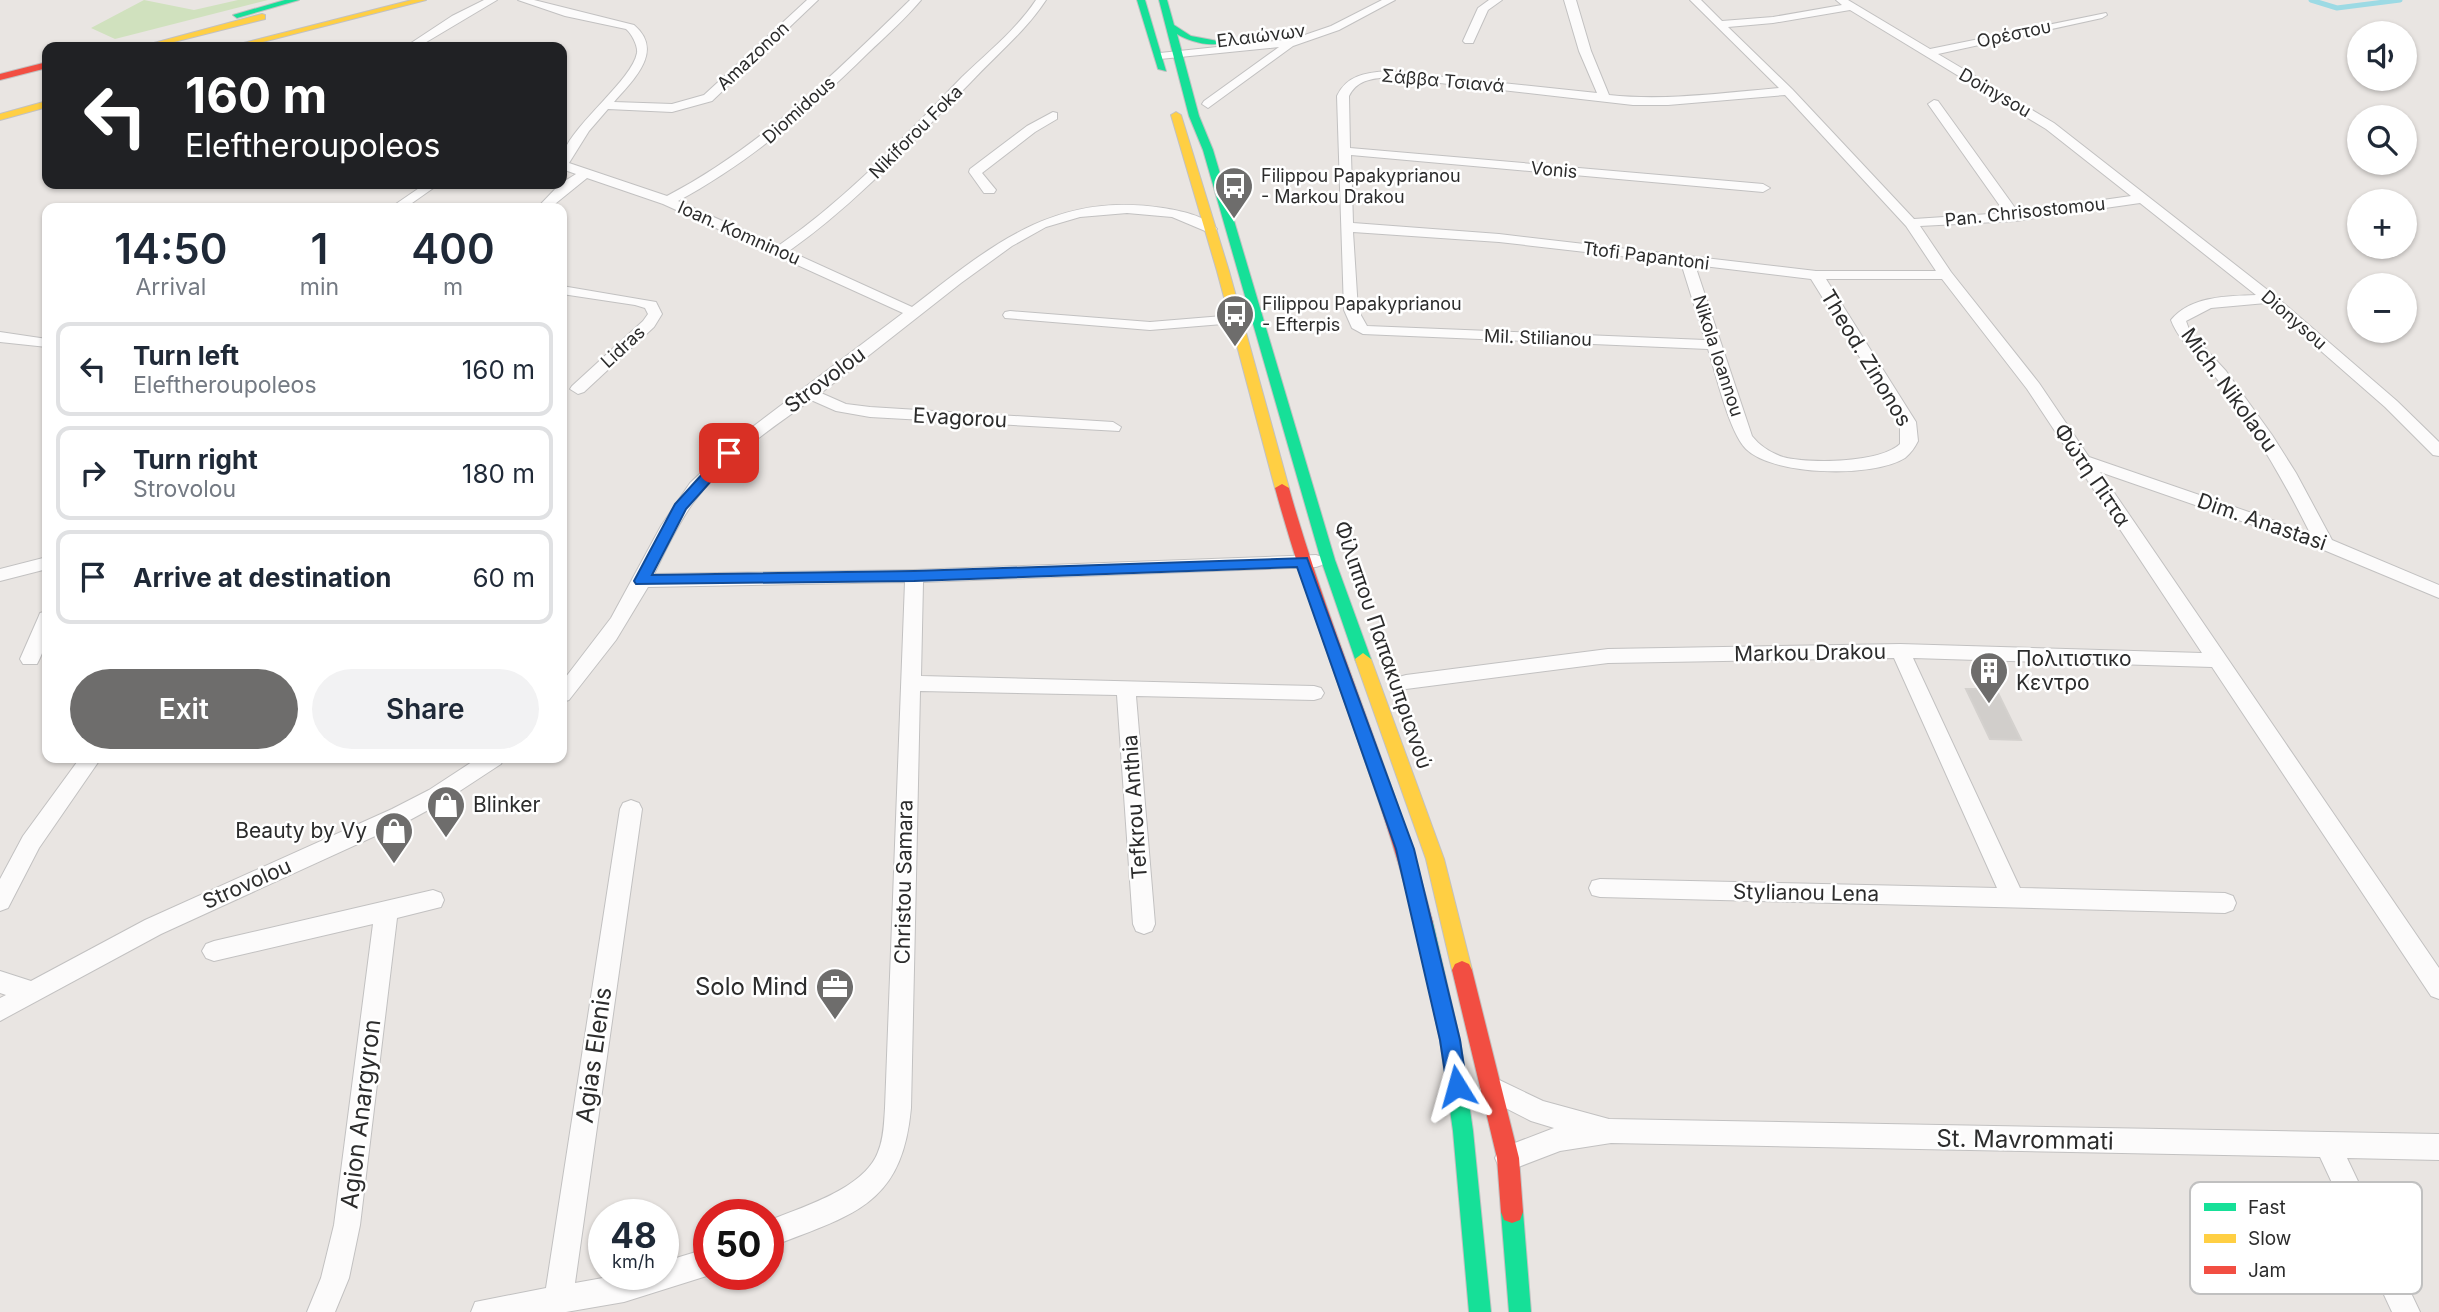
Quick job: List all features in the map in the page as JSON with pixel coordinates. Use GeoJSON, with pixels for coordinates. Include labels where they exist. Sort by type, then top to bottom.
{"type":"FeatureCollection","features":[{"type":"Feature","properties":{"kind":"main road"},"geometry":{"type":"LineString","coordinates":[[136,42],[295,0]]}},
{"type":"Feature","properties":{"kind":"main road"},"geometry":{"type":"LineString","coordinates":[[230,42],[388,0]]}},
{"type":"Feature","properties":{"kind":"main road"},"geometry":{"type":"LineString","coordinates":[[253,42],[422,0]]}},
{"type":"Feature","properties":{"kind":"main road"},"geometry":{"type":"LineString","coordinates":[[279,42],[438,0]]}},
{"type":"Feature","properties":{"kind":"main road"},"geometry":{"type":"LineString","coordinates":[[1141,0],[1200,192],[1302,561],[1405,849],[1423,916],[1450,1040],[1464,1131],[1480,1312]]}},
{"type":"Feature","properties":{"kind":"main road","name":"Φίλιππου Παπακυπριανού"},"geometry":{"type":"LineString","coordinates":[[1163,0],[1328,560],[1432,846],[1508,1158],[1520,1312]]}},
{"type":"Feature","properties":{"kind":"main road"},"geometry":{"type":"LineString","coordinates":[[163,42],[313,3]]}},
{"type":"Feature","properties":{"kind":"main road"},"geometry":{"type":"LineString","coordinates":[[1170,26],[1189,38],[1216,47]]}},
{"type":"Feature","properties":{"kind":"main road"},"geometry":{"type":"LineString","coordinates":[[1178,55],[1190,57],[1216,47]]}},
{"type":"Feature","properties":{"kind":"main road"},"geometry":{"type":"LineString","coordinates":[[0,77],[42,66]]}},
{"type":"Feature","properties":{"kind":"main road"},"geometry":{"type":"LineString","coordinates":[[0,85],[42,73]]}},
{"type":"Feature","properties":{"kind":"main road"},"geometry":{"type":"LineString","coordinates":[[0,103],[42,92]]}},
{"type":"Feature","properties":{"kind":"main road"},"geometry":{"type":"LineString","coordinates":[[0,110],[42,98]]}},
{"type":"Feature","properties":{"kind":"main road"},"geometry":{"type":"LineString","coordinates":[[0,117],[42,105]]}},
{"type":"Feature","properties":{"kind":"street"},"geometry":{"type":"LineString","coordinates":[[419,42],[456,18],[492,0]]}},
{"type":"Feature","properties":{"kind":"street"},"geometry":{"type":"LineString","coordinates":[[523,0],[569,15],[625,25],[636,32],[643,51],[640,62],[580,135],[567,157]]}},
{"type":"Feature","properties":{"kind":"street","name":"Amazonon"},"geometry":{"type":"LineString","coordinates":[[606,105],[672,108],[708,98],[813,0]]}},
{"type":"Feature","properties":{"kind":"street","name":"Diomidous"},"geometry":{"type":"LineString","coordinates":[[668,201],[701,186],[766,139],[916,0]]}},
{"type":"Feature","properties":{"kind":"street","name":"Nikiforou Foka"},"geometry":{"type":"LineString","coordinates":[[779,252],[822,222],[853,195],[1001,45],[1041,0]]}},
{"type":"Feature","properties":{"kind":"street","name":"Ελαιώνων"},"geometry":{"type":"LineString","coordinates":[[1216,47],[1295,42],[1364,14],[1390,0]]}},
{"type":"Feature","properties":{"kind":"street"},"geometry":{"type":"LineString","coordinates":[[1469,41],[1483,8],[1497,0]]}},
{"type":"Feature","properties":{"kind":"street"},"geometry":{"type":"LineString","coordinates":[[1570,0],[1585,51],[1604,97]]}},
{"type":"Feature","properties":{"kind":"street","name":"Φώτη Πίττα"},"geometry":{"type":"LineString","coordinates":[[1695,0],[1788,91],[1911,223],[1946,275],[2033,386],[2216,660],[2436,979]]}},
{"type":"Feature","properties":{"kind":"street"},"geometry":{"type":"LineString","coordinates":[[1720,24],[1846,4]]}},
{"type":"Feature","properties":{"kind":"street","name":"Doinysou"},"geometry":{"type":"LineString","coordinates":[[1846,4],[2050,126],[2140,199]]}},
{"type":"Feature","properties":{"kind":"street","name":"Ελαιώνων"},"geometry":{"type":"LineString","coordinates":[[1216,47],[1289,36],[1364,14]]}},
{"type":"Feature","properties":{"kind":"street","name":"Ορέστου"},"geometry":{"type":"LineString","coordinates":[[1926,53],[2102,15]]}},
{"type":"Feature","properties":{"kind":"street"},"geometry":{"type":"LineString","coordinates":[[1208,104],[1295,42]]}},
{"type":"Feature","properties":{"kind":"street"},"geometry":{"type":"LineString","coordinates":[[1158,51],[1178,55]]}},
{"type":"Feature","properties":{"kind":"street","name":"Σάββα Τσιανά"},"geometry":{"type":"LineString","coordinates":[[1363,330],[1357,325],[1351,310],[1346,227],[1343,96],[1353,82],[1366,76],[1394,74],[1604,97],[1668,101],[1788,91]]}},
{"type":"Feature","properties":{"kind":"street"},"geometry":{"type":"LineString","coordinates":[[1934,104],[2015,217]]}},
{"type":"Feature","properties":{"kind":"street"},"geometry":{"type":"LineString","coordinates":[[989,190],[975,172],[1031,129],[1054,116]]}},
{"type":"Feature","properties":{"kind":"street","name":"Vonis"},"geometry":{"type":"LineString","coordinates":[[1344,151],[1763,188]]}},
{"type":"Feature","properties":{"kind":"street","name":"Ioan. Komninou"},"geometry":{"type":"LineString","coordinates":[[567,167],[668,201],[912,312]]}},
{"type":"Feature","properties":{"kind":"street"},"geometry":{"type":"LineString","coordinates":[[567,186],[586,173]]}},
{"type":"Feature","properties":{"kind":"street"},"geometry":{"type":"LineString","coordinates":[[404,203],[425,189]]}},
{"type":"Feature","properties":{"kind":"street"},"geometry":{"type":"LineString","coordinates":[[548,203],[563,189]]}},
{"type":"Feature","properties":{"kind":"street","name":"Strovolou"},"geometry":{"type":"LineString","coordinates":[[1149,211],[1180,206],[1200,192]]}},
{"type":"Feature","properties":{"kind":"street","name":"Pan. Chrisostomou"},"geometry":{"type":"LineString","coordinates":[[1911,223],[2015,217],[2140,199]]}},
{"type":"Feature","properties":{"kind":"street","name":"Dionysou"},"geometry":{"type":"LineString","coordinates":[[2140,199],[2269,298],[2391,404],[2439,451]]}},
{"type":"Feature","properties":{"kind":"street","name":"Strovolou"},"geometry":{"type":"LineString","coordinates":[[567,689],[614,631],[668,528],[698,485],[740,443],[1017,236],[1044,222],[1088,212],[1149,211],[1188,215],[1210,229]]}},
{"type":"Feature","properties":{"kind":"street","name":"Ttofi Papantoni"},"geometry":{"type":"LineString","coordinates":[[1346,227],[1499,238],[1816,275],[1946,275]]}},
{"type":"Feature","properties":{"kind":"street","name":"Nikola Ioannou"},"geometry":{"type":"LineString","coordinates":[[1687,261],[1712,345],[1744,436],[1754,448]]}},
{"type":"Feature","properties":{"kind":"street","name":"Theod. Zinonos"},"geometry":{"type":"LineString","coordinates":[[1754,448],[1786,463],[1866,463],[1899,454],[1910,441],[1910,429],[1904,414],[1816,275]]}},
{"type":"Feature","properties":{"kind":"street","name":"Lidras"},"geometry":{"type":"LineString","coordinates":[[567,291],[636,300],[651,305],[655,314],[649,324],[578,389]]}},
{"type":"Feature","properties":{"kind":"street","name":"Mich. Nikolaou"},"geometry":{"type":"LineString","coordinates":[[2269,298],[2204,304],[2186,311],[2178,320],[2183,333],[2221,374],[2264,435],[2288,473],[2325,544]]}},
{"type":"Feature","properties":{"kind":"street"},"geometry":{"type":"LineString","coordinates":[[1010,315],[1136,326],[1235,319]]}},
{"type":"Feature","properties":{"kind":"street","name":"Mil. Stilianou"},"geometry":{"type":"LineString","coordinates":[[1363,330],[1712,345]]}},
{"type":"Feature","properties":{"kind":"street"},"geometry":{"type":"LineString","coordinates":[[0,337],[42,341]]}},
{"type":"Feature","properties":{"kind":"street","name":"Evagorou"},"geometry":{"type":"LineString","coordinates":[[809,393],[842,408],[870,412],[1114,427]]}},
{"type":"Feature","properties":{"kind":"street","name":"Dim. Anastasi"},"geometry":{"type":"LineString","coordinates":[[2082,460],[2325,544],[2439,592]]}},
{"type":"Feature","properties":{"kind":"street"},"geometry":{"type":"LineString","coordinates":[[642,581],[914,576],[1328,560]]}},
{"type":"Feature","properties":{"kind":"street"},"geometry":{"type":"LineString","coordinates":[[0,575],[42,564]]}},
{"type":"Feature","properties":{"kind":"street","name":"Christou Samara"},"geometry":{"type":"LineString","coordinates":[[784,1228],[845,1200],[874,1182],[892,1151],[898,1108],[914,576]]}},
{"type":"Feature","properties":{"kind":"street"},"geometry":{"type":"LineString","coordinates":[[30,659],[42,630]]}},
{"type":"Feature","properties":{"kind":"street"},"geometry":{"type":"LineString","coordinates":[[1900,652],[2013,898]]}},
{"type":"Feature","properties":{"kind":"street","name":"Markou Drakou"},"geometry":{"type":"LineString","coordinates":[[1406,682],[1608,656],[1900,652],[2216,660]]}},
{"type":"Feature","properties":{"kind":"street"},"geometry":{"type":"LineString","coordinates":[[909,683],[1314,693]]}},
{"type":"Feature","properties":{"kind":"street","name":"Tefkrou Anthia"},"geometry":{"type":"LineString","coordinates":[[1126,690],[1144,924]]}},
{"type":"Feature","properties":{"kind":"street"},"geometry":{"type":"LineString","coordinates":[[0,901],[31,842],[87,763]]}},
{"type":"Feature","properties":{"kind":"street","name":"Strovolou"},"geometry":{"type":"LineString","coordinates":[[0,1010],[153,927],[400,815],[436,796],[486,763]]}},
{"type":"Feature","properties":{"kind":"street","name":"Agias Elenis"},"geometry":{"type":"LineString","coordinates":[[558,1301],[631,808]]}},
{"type":"Feature","properties":{"kind":"street","name":"Stylianou Lena"},"geometry":{"type":"LineString","coordinates":[[1600,888],[2225,903]]}},
{"type":"Feature","properties":{"kind":"street"},"geometry":{"type":"LineString","coordinates":[[214,951],[433,900]]}},
{"type":"Feature","properties":{"kind":"street","name":"Agion Anargyron"},"geometry":{"type":"LineString","coordinates":[[321,1312],[335,1278],[347,1226],[386,912]]}},
{"type":"Feature","properties":{"kind":"street"},"geometry":{"type":"LineString","coordinates":[[0,982],[31,992]]}},
{"type":"Feature","properties":{"kind":"street","name":"St. Mavrommati"},"geometry":{"type":"LineString","coordinates":[[1493,1089],[1540,1112],[1611,1130]]}},
{"type":"Feature","properties":{"kind":"street","name":"St. Mavrommati"},"geometry":{"type":"LineString","coordinates":[[1508,1158],[1560,1138],[1611,1130],[2329,1147],[2439,1147]]}},
{"type":"Feature","properties":{"kind":"street"},"geometry":{"type":"LineString","coordinates":[[2329,1147],[2345,1182]]}},
{"type":"Feature","properties":{"kind":"street"},"geometry":{"type":"LineString","coordinates":[[485,1312],[624,1288],[693,1267]]}},
{"type":"Feature","properties":{"kind":"street"},"geometry":{"type":"LineString","coordinates":[[2398,1294],[2406,1312]]}},
{"type":"Feature","properties":{"kind":"green space"},"geometry":{"type":"Polygon","coordinates":[[[144,0],[194,10],[238,0],[268,0],[115,39],[91,28],[144,0]]]}},
{"type":"Feature","properties":{"kind":"building","name":"Πολιτιστικο Κεντρο"},"geometry":{"type":"Polygon","coordinates":[[[1966,689],[1996,689],[2021,740],[1990,739],[1966,689]]]}},
{"type":"Feature","properties":{"kind":"waterway"},"geometry":{"type":"LineString","coordinates":[[2311,0],[2337,8],[2400,0]]}},
{"type":"Feature","properties":{"kind":"traffic: fast"},"geometry":{"type":"LineString","coordinates":[[237,15],[295,0]]}},
{"type":"Feature","properties":{"kind":"traffic: fast"},"geometry":{"type":"LineString","coordinates":[[1141,0],[1163,69]]}},
{"type":"Feature","properties":{"kind":"traffic: fast"},"geometry":{"type":"LineString","coordinates":[[1163,0],[1194,116],[1208,150],[1328,560],[1363,659]]}},
{"type":"Feature","properties":{"kind":"traffic: fast"},"geometry":{"type":"LineString","coordinates":[[1170,26],[1189,38],[1218,42]]}},
{"type":"Feature","properties":{"kind":"traffic: fast"},"geometry":{"type":"LineString","coordinates":[[1424,923],[1450,1040],[1463,1131],[1480,1312]]}},
{"type":"Feature","properties":{"kind":"traffic: fast"},"geometry":{"type":"LineString","coordinates":[[1512,1212],[1520,1312]]}},
{"type":"Feature","properties":{"kind":"traffic: slow"},"geometry":{"type":"LineString","coordinates":[[253,42],[422,0]]}},
{"type":"Feature","properties":{"kind":"traffic: slow"},"geometry":{"type":"LineString","coordinates":[[164,42],[262,17]]}},
{"type":"Feature","properties":{"kind":"traffic: slow"},"geometry":{"type":"LineString","coordinates":[[0,117],[42,105]]}},
{"type":"Feature","properties":{"kind":"traffic: slow"},"geometry":{"type":"LineString","coordinates":[[1176,115],[1223,271],[1282,488]]}},
{"type":"Feature","properties":{"kind":"traffic: slow"},"geometry":{"type":"LineString","coordinates":[[1363,659],[1435,859],[1462,970]]}},
{"type":"Feature","properties":{"kind":"traffic: jam"},"geometry":{"type":"LineString","coordinates":[[0,77],[42,66]]}},
{"type":"Feature","properties":{"kind":"traffic: jam"},"geometry":{"type":"LineString","coordinates":[[1282,488],[1302,561],[1405,849],[1424,923]]}},
{"type":"Feature","properties":{"kind":"traffic: jam"},"geometry":{"type":"LineString","coordinates":[[1462,970],[1508,1158],[1512,1212]]}},
{"type":"Feature","properties":{"kind":"place","name":"Filippou Papakyprianou - Markou Drakou"},"geometry":{"type":"Point","coordinates":[1234,220]}},
{"type":"Feature","properties":{"kind":"place","name":"Filippou Papakyprianou - Efterpis"},"geometry":{"type":"Point","coordinates":[1235,348]}},
{"type":"Feature","properties":{"kind":"place","name":"Πολιτιστικο Κεντρο"},"geometry":{"type":"Point","coordinates":[1989,705]}},
{"type":"Feature","properties":{"kind":"place","name":"Blinker"},"geometry":{"type":"Point","coordinates":[446,839]}},
{"type":"Feature","properties":{"kind":"place","name":"Beauty by Vy"},"geometry":{"type":"Point","coordinates":[394,865]}},
{"type":"Feature","properties":{"kind":"place","name":"Solo Mind"},"geometry":{"type":"Point","coordinates":[835,1021]}},
{"type":"Feature","properties":{"kind":"route"},"geometry":{"type":"LineString","coordinates":[[729,453],[680,507],[642,581],[914,576],[1302,561],[1405,849],[1423,916],[1450,1040],[1457,1086]]}}]}
